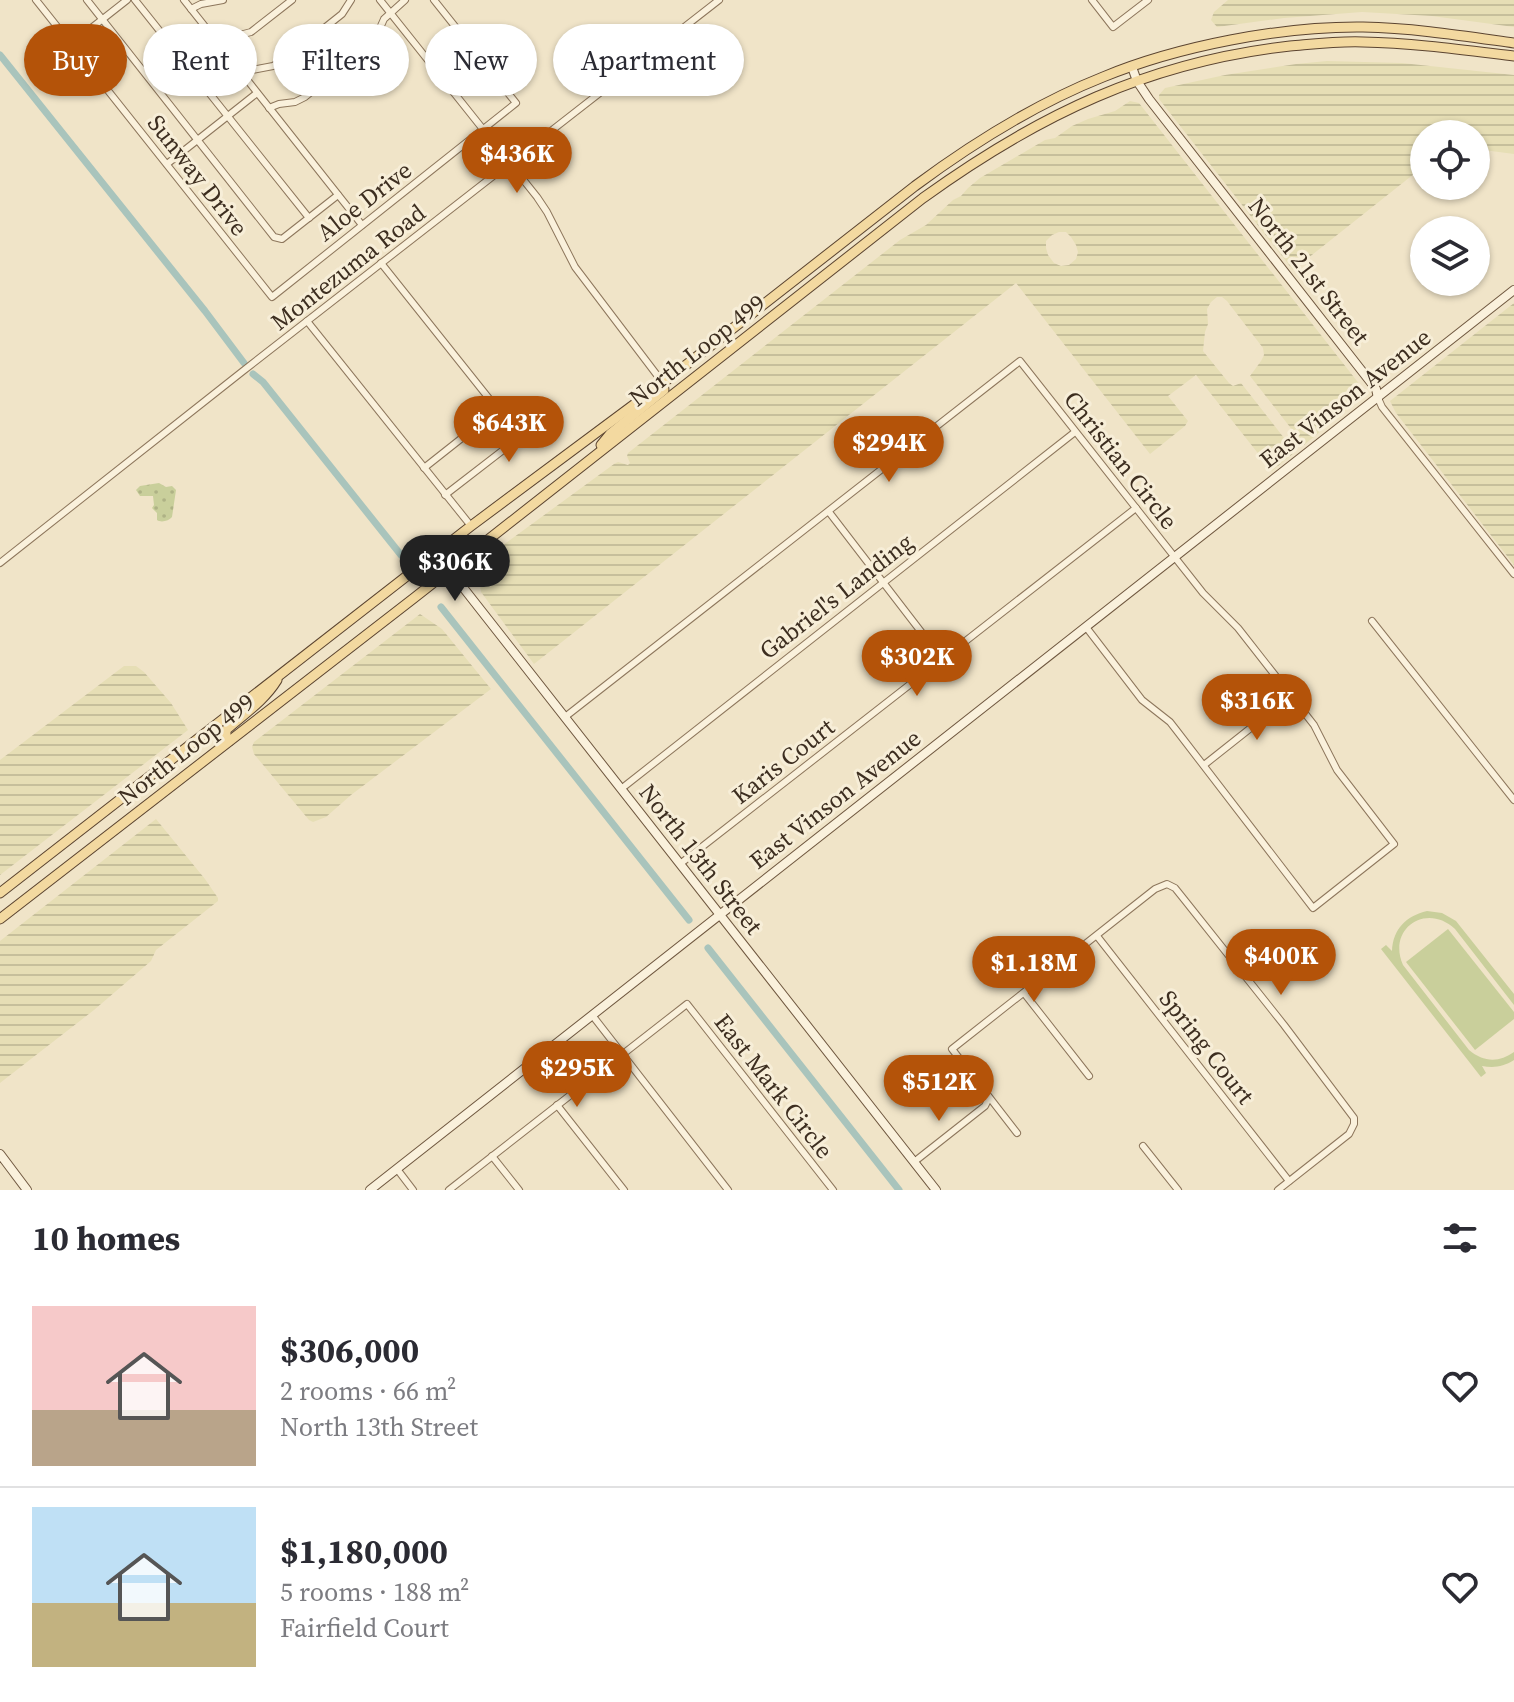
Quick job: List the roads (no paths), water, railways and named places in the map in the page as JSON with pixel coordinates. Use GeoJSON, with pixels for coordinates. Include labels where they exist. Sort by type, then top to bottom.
{"type":"FeatureCollection","features":[{"type":"Feature","properties":{"kind":"main road","name":"North Loop 499"},"geometry":{"type":"LineString","coordinates":[[0,893],[471,526],[663,383],[952,159],[1006,125],[1104,76],[1226,41],[1308,30],[1360,27],[1405,29],[1514,43]]}},
{"type":"Feature","properties":{"kind":"main road","name":"North Loop 499"},"geometry":{"type":"LineString","coordinates":[[0,919],[923,198],[1013,138],[1109,90],[1228,55],[1309,44],[1372,42],[1514,56]]}},
{"type":"Feature","properties":{"kind":"main road"},"geometry":{"type":"LineString","coordinates":[[586,463],[610,434],[664,390],[663,383]]}},
{"type":"Feature","properties":{"kind":"main road"},"geometry":{"type":"LineString","coordinates":[[229,741],[226,730],[260,701],[280,674]]}},
{"type":"Feature","properties":{"kind":"street","name":"Sunway Drive"},"geometry":{"type":"LineString","coordinates":[[36,0],[55,24]]}},
{"type":"Feature","properties":{"kind":"street"},"geometry":{"type":"LineString","coordinates":[[87,0],[277,239],[282,239],[338,195]]}},
{"type":"Feature","properties":{"kind":"street"},"geometry":{"type":"LineString","coordinates":[[96,24],[127,0]]}},
{"type":"Feature","properties":{"kind":"street"},"geometry":{"type":"LineString","coordinates":[[135,0],[309,218]]}},
{"type":"Feature","properties":{"kind":"street"},"geometry":{"type":"LineString","coordinates":[[184,0],[203,24]]}},
{"type":"Feature","properties":{"kind":"street"},"geometry":{"type":"LineString","coordinates":[[191,9],[223,0]]}},
{"type":"Feature","properties":{"kind":"street"},"geometry":{"type":"LineString","coordinates":[[257,27],[292,0]]}},
{"type":"Feature","properties":{"kind":"street"},"geometry":{"type":"LineString","coordinates":[[257,69],[273,66],[288,57],[342,14],[351,0]]}},
{"type":"Feature","properties":{"kind":"street"},"geometry":{"type":"LineString","coordinates":[[380,0],[511,162],[547,212],[575,267],[663,383]]}},
{"type":"Feature","properties":{"kind":"street"},"geometry":{"type":"LineString","coordinates":[[269,108],[300,100],[321,85],[370,45],[380,24],[405,0]]}},
{"type":"Feature","properties":{"kind":"street","name":"Aloe Drive"},"geometry":{"type":"LineString","coordinates":[[272,297],[516,103],[434,0]]}},
{"type":"Feature","properties":{"kind":"street","name":"Montezuma Road"},"geometry":{"type":"LineString","coordinates":[[0,563],[719,0]]}},
{"type":"Feature","properties":{"kind":"street"},"geometry":{"type":"LineString","coordinates":[[1092,0],[1113,27],[1148,0]]}},
{"type":"Feature","properties":{"kind":"street","name":"North 21st Street"},"geometry":{"type":"LineString","coordinates":[[1132,67],[1137,81],[1179,138],[1376,389],[1382,407],[1514,574]]}},
{"type":"Feature","properties":{"kind":"street"},"geometry":{"type":"LineString","coordinates":[[257,93],[362,225]]}},
{"type":"Feature","properties":{"kind":"street","name":"Sunway Drive"},"geometry":{"type":"LineString","coordinates":[[113,96],[272,297]]}},
{"type":"Feature","properties":{"kind":"street"},"geometry":{"type":"LineString","coordinates":[[167,164],[253,96]]}},
{"type":"Feature","properties":{"kind":"street"},"geometry":{"type":"LineString","coordinates":[[381,263],[491,401],[491,410],[486,419],[424,468]]}},
{"type":"Feature","properties":{"kind":"street","name":"East Vinson Avenue"},"geometry":{"type":"LineString","coordinates":[[370,1190],[1514,290]]}},
{"type":"Feature","properties":{"kind":"street"},"geometry":{"type":"LineString","coordinates":[[307,321],[471,526]]}},
{"type":"Feature","properties":{"kind":"street","name":"Christian Circle"},"geometry":{"type":"LineString","coordinates":[[565,717],[1020,361],[1203,593],[1238,628],[1314,725],[1337,770],[1394,844],[1313,908],[1204,765]]}},
{"type":"Feature","properties":{"kind":"street"},"geometry":{"type":"LineString","coordinates":[[445,495],[555,410]]}},
{"type":"Feature","properties":{"kind":"street","name":"Gabriel's Landing"},"geometry":{"type":"LineString","coordinates":[[621,789],[1075,432]]}},
{"type":"Feature","properties":{"kind":"street","name":"Karis Court"},"geometry":{"type":"LineString","coordinates":[[680,864],[1136,508]]}},
{"type":"Feature","properties":{"kind":"street"},"geometry":{"type":"LineString","coordinates":[[829,512],[942,659]]}},
{"type":"Feature","properties":{"kind":"street","name":"North 13th Street"},"geometry":{"type":"LineString","coordinates":[[436,553],[936,1190]]}},
{"type":"Feature","properties":{"kind":"street"},"geometry":{"type":"LineString","coordinates":[[1372,621],[1514,800]]}},
{"type":"Feature","properties":{"kind":"street"},"geometry":{"type":"LineString","coordinates":[[1086,627],[1142,700],[1170,722],[1204,765],[1291,696]]}},
{"type":"Feature","properties":{"kind":"street"},"geometry":{"type":"LineString","coordinates":[[1017,1133],[952,1049],[1155,889],[1163,884],[1171,885],[1351,1112],[1354,1124],[1349,1134],[1278,1190]]}},
{"type":"Feature","properties":{"kind":"street","name":"Spring Court"},"geometry":{"type":"LineString","coordinates":[[1097,936],[1289,1181]]}},
{"type":"Feature","properties":{"kind":"street"},"geometry":{"type":"LineString","coordinates":[[1024,993],[1089,1076]]}},
{"type":"Feature","properties":{"kind":"street","name":"East Mark Circle"},"geometry":{"type":"LineString","coordinates":[[622,1054],[687,1004],[833,1190]]}},
{"type":"Feature","properties":{"kind":"street"},"geometry":{"type":"LineString","coordinates":[[592,1015],[728,1190]]}},
{"type":"Feature","properties":{"kind":"street"},"geometry":{"type":"LineString","coordinates":[[449,1190],[622,1054]]}},
{"type":"Feature","properties":{"kind":"street"},"geometry":{"type":"LineString","coordinates":[[914,1162],[985,1106],[989,1098]]}},
{"type":"Feature","properties":{"kind":"street"},"geometry":{"type":"LineString","coordinates":[[557,1105],[624,1190]]}},
{"type":"Feature","properties":{"kind":"street"},"geometry":{"type":"LineString","coordinates":[[1143,1146],[1178,1190]]}},
{"type":"Feature","properties":{"kind":"street"},"geometry":{"type":"LineString","coordinates":[[0,1154],[27,1190]]}},
{"type":"Feature","properties":{"kind":"street"},"geometry":{"type":"LineString","coordinates":[[492,1156],[519,1190]]}},
{"type":"Feature","properties":{"kind":"street"},"geometry":{"type":"LineString","coordinates":[[397,1169],[413,1190]]}},
{"type":"Feature","properties":{"kind":"waterway"},"geometry":{"type":"LineString","coordinates":[[0,55],[244,363]]}},
{"type":"Feature","properties":{"kind":"waterway"},"geometry":{"type":"LineString","coordinates":[[253,374],[263,382],[401,555]]}},
{"type":"Feature","properties":{"kind":"waterway"},"geometry":{"type":"LineString","coordinates":[[441,607],[689,920]]}},
{"type":"Feature","properties":{"kind":"waterway"},"geometry":{"type":"LineString","coordinates":[[708,948],[899,1190]]}}]}
